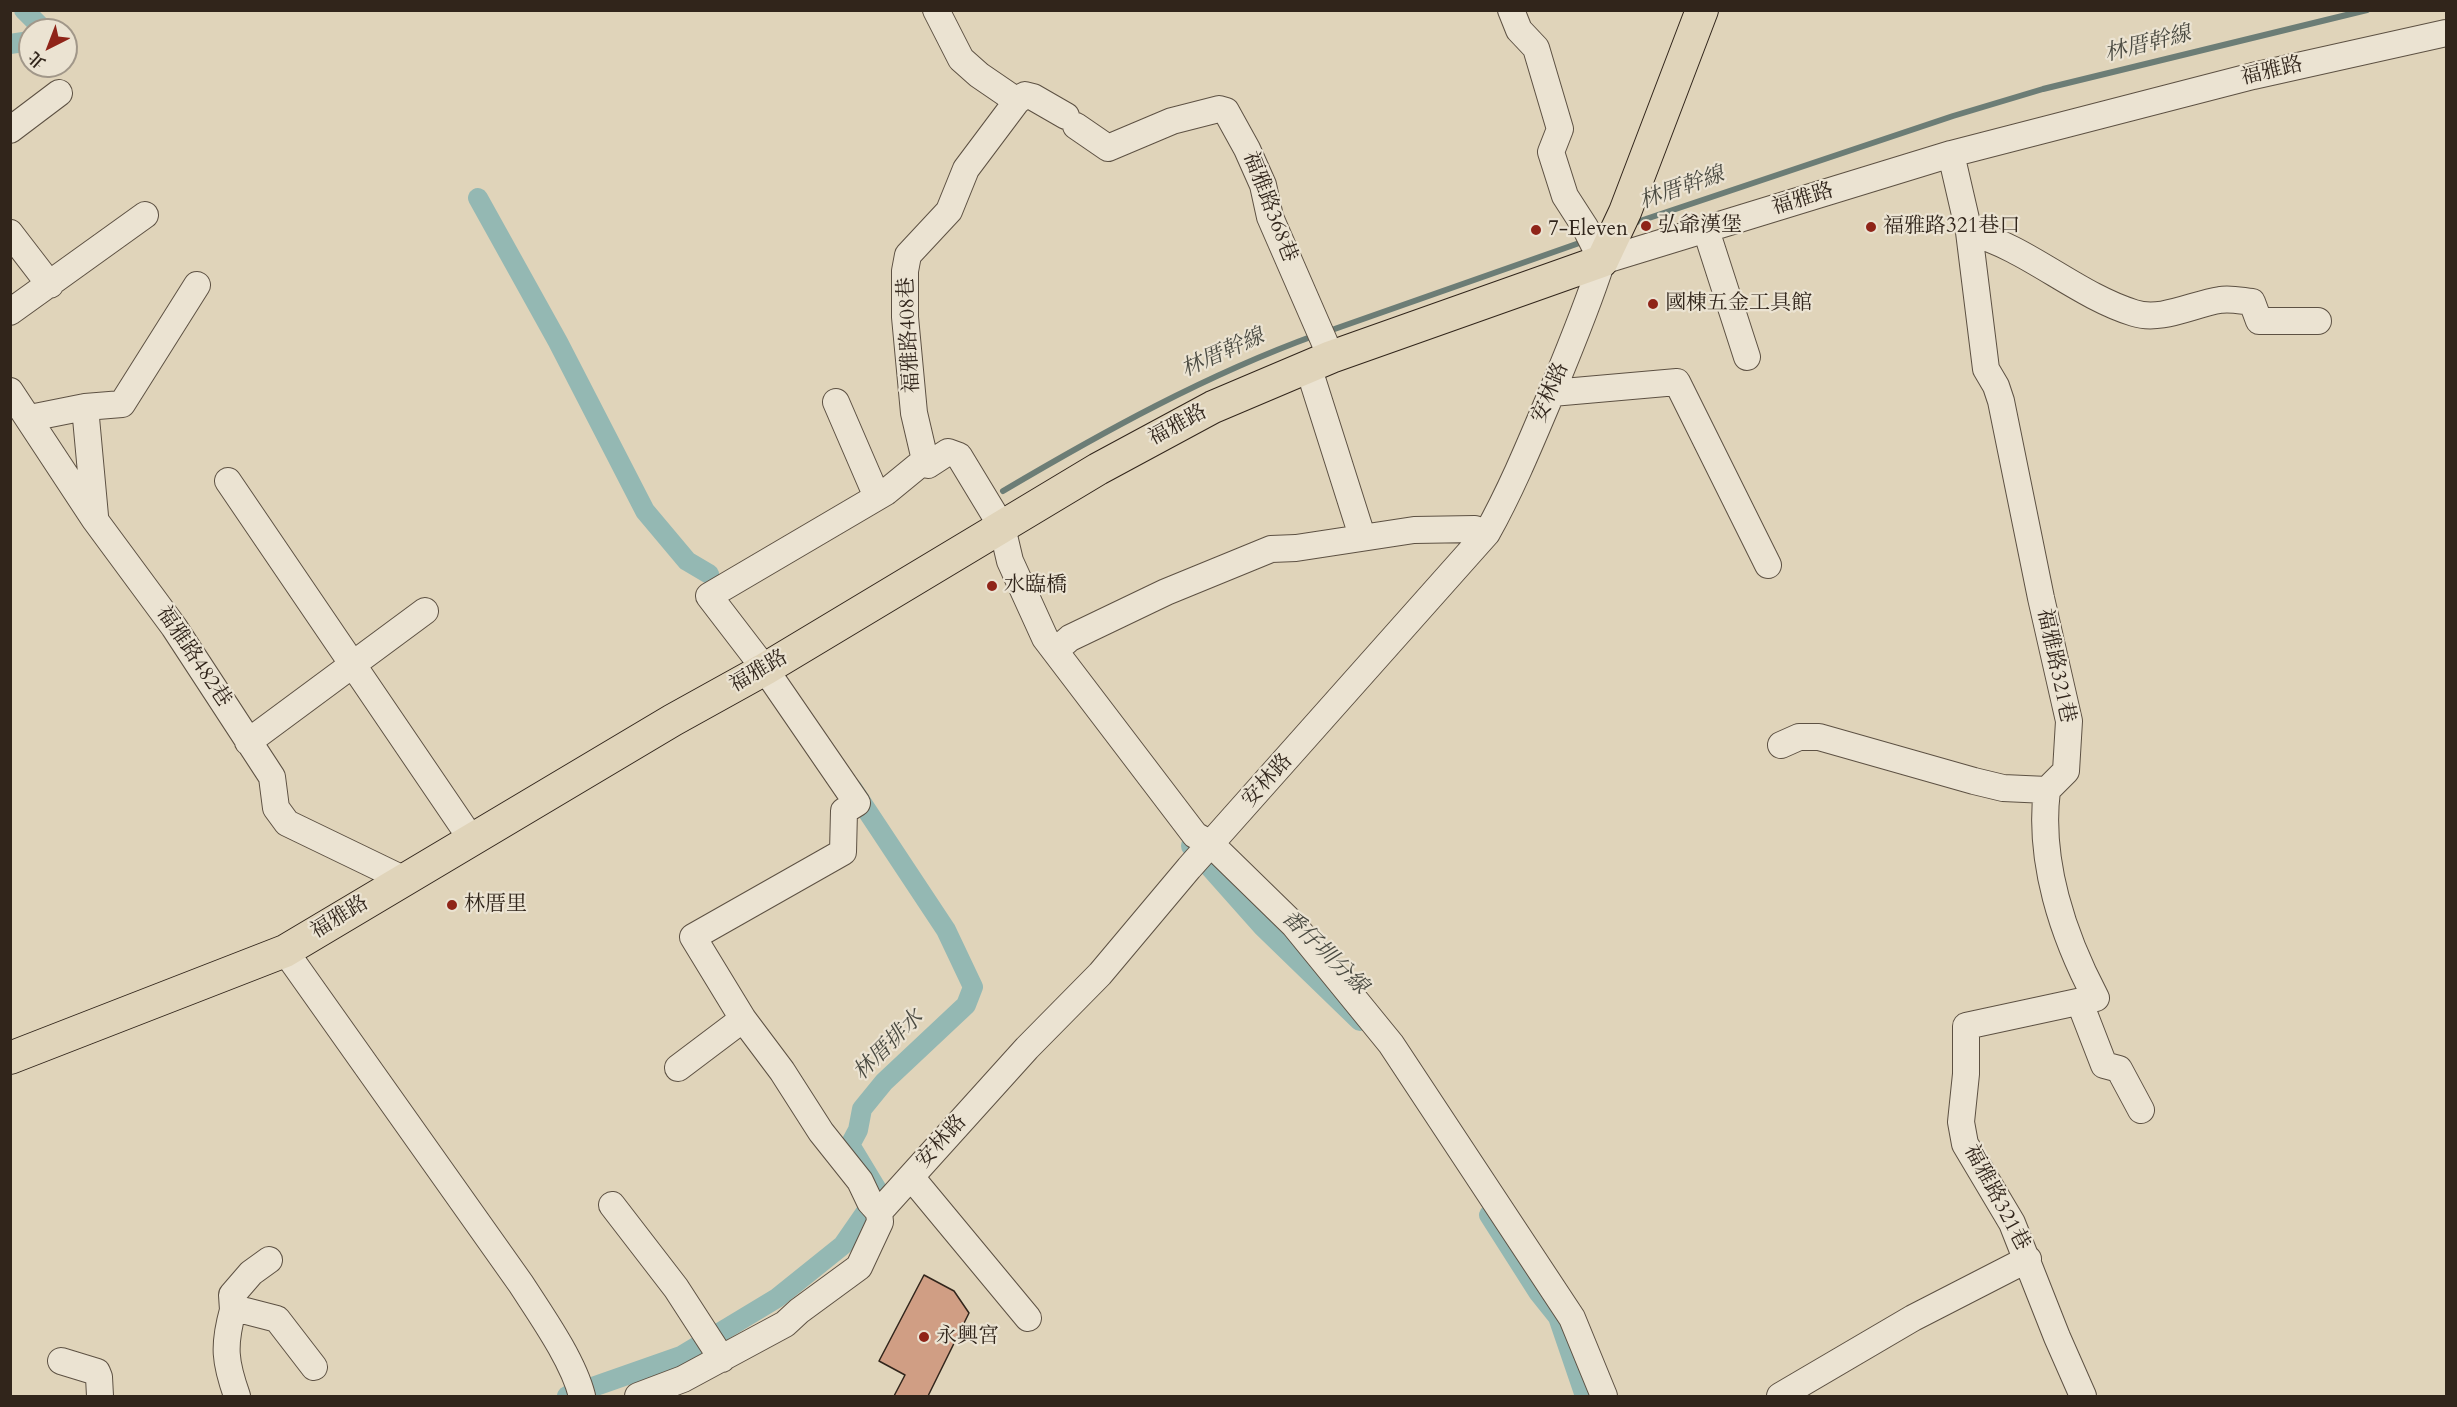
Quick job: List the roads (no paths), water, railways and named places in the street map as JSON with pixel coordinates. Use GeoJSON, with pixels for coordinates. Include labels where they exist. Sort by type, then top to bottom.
{"type":"FeatureCollection","features":[{"type":"Feature","properties":{"kind":"main road","name":"安林路"},"geometry":{"type":"LineString","coordinates":[[1598,245],[1624,215],[1702,10]]}},
{"type":"Feature","properties":{"kind":"main road","name":"福雅路"},"geometry":{"type":"LineString","coordinates":[[10,1059],[285,951],[673,720],[765,669],[1098,469],[1213,407],[1322,356],[1598,245]]}},
{"type":"Feature","properties":{"kind":"street"},"geometry":{"type":"LineString","coordinates":[[936,10],[961,59],[979,75],[1017,101]]}},
{"type":"Feature","properties":{"kind":"street"},"geometry":{"type":"LineString","coordinates":[[1511,10],[1519,30],[1536,48],[1560,129],[1551,152],[1565,196],[1598,245]]}},
{"type":"Feature","properties":{"kind":"street","name":"福雅路"},"geometry":{"type":"LineString","coordinates":[[1598,245],[1706,230],[1951,154],[2253,76],[2446,33]]}},
{"type":"Feature","properties":{"kind":"street"},"geometry":{"type":"LineString","coordinates":[[10,130],[59,93]]}},
{"type":"Feature","properties":{"kind":"street","name":"福雅路368巷"},"geometry":{"type":"LineString","coordinates":[[1017,101],[1025,95],[1033,97],[1108,148],[1172,121],[1219,109],[1226,111],[1263,185],[1270,217],[1316,321],[1362,536]]}},
{"type":"Feature","properties":{"kind":"street","name":"福雅路408巷"},"geometry":{"type":"LineString","coordinates":[[925,460],[915,413],[905,317],[905,271],[908,255],[949,211],[966,169],[1017,101]]}},
{"type":"Feature","properties":{"kind":"street","name":"福雅路321巷"},"geometry":{"type":"LineString","coordinates":[[1951,154],[1969,232],[1986,369],[1996,386],[2001,401],[2041,598],[2069,720],[2066,771],[2047,790]]}},
{"type":"Feature","properties":{"kind":"street"},"geometry":{"type":"LineString","coordinates":[[10,312],[145,216]]}},
{"type":"Feature","properties":{"kind":"street"},"geometry":{"type":"LineString","coordinates":[[1706,230],[1747,357]]}},
{"type":"Feature","properties":{"kind":"street"},"geometry":{"type":"LineString","coordinates":[[1969,232],[1991,238],[2134,314],[2148,316],[2222,299],[2252,302],[2259,321],[2318,321]]}},
{"type":"Feature","properties":{"kind":"street"},"geometry":{"type":"LineString","coordinates":[[10,233],[50,285]]}},
{"type":"Feature","properties":{"kind":"street","name":"安林路"},"geometry":{"type":"LineString","coordinates":[[638,1396],[688,1388],[722,1359],[785,1324],[859,1267],[880,1222],[879,1212],[1027,1048],[1100,974],[1189,868],[1487,533],[1501,508],[1552,393],[1589,303],[1598,245]]}},
{"type":"Feature","properties":{"kind":"street"},"geometry":{"type":"LineString","coordinates":[[30,418],[122,404],[197,285]]}},
{"type":"Feature","properties":{"kind":"street"},"geometry":{"type":"LineString","coordinates":[[1552,393],[1677,382],[1768,565]]}},
{"type":"Feature","properties":{"kind":"street","name":"福雅路482巷"},"geometry":{"type":"LineString","coordinates":[[10,391],[30,418],[95,520],[174,627],[272,777],[276,808],[287,823],[403,879]]}},
{"type":"Feature","properties":{"kind":"street"},"geometry":{"type":"LineString","coordinates":[[836,402],[877,497]]}},
{"type":"Feature","properties":{"kind":"street"},"geometry":{"type":"LineString","coordinates":[[85,408],[95,520]]}},
{"type":"Feature","properties":{"kind":"street"},"geometry":{"type":"LineString","coordinates":[[879,1212],[870,1202],[860,1181],[820,1132],[782,1071],[743,1019],[693,937],[843,852],[844,811],[857,803],[765,669],[709,596],[901,482],[925,460],[928,465],[948,452],[959,456],[1002,527],[1010,561],[1045,638],[1196,835],[1294,925],[1391,1044],[1572,1318],[1604,1396]]}},
{"type":"Feature","properties":{"kind":"street"},"geometry":{"type":"LineString","coordinates":[[228,481],[471,840]]}},
{"type":"Feature","properties":{"kind":"street"},"geometry":{"type":"LineString","coordinates":[[1055,651],[1070,638],[1166,592],[1271,549],[1296,548],[1362,536],[1414,530],[1475,529],[1487,533]]}},
{"type":"Feature","properties":{"kind":"street"},"geometry":{"type":"LineString","coordinates":[[248,742],[425,611]]}},
{"type":"Feature","properties":{"kind":"street"},"geometry":{"type":"LineString","coordinates":[[1781,746],[1799,737],[1819,737],[2003,788],[2047,790],[2044,827],[2056,894],[2075,958],[2096,998],[2080,1003],[2104,1065],[2119,1069],[2141,1110]]}},
{"type":"Feature","properties":{"kind":"street"},"geometry":{"type":"LineString","coordinates":[[285,951],[521,1284],[547,1325],[582,1396]]}},
{"type":"Feature","properties":{"kind":"street","name":"福雅路321巷"},"geometry":{"type":"LineString","coordinates":[[2080,1003],[1966,1026],[1966,1074],[1961,1122],[1965,1144],[2012,1223],[2083,1396]]}},
{"type":"Feature","properties":{"kind":"street"},"geometry":{"type":"LineString","coordinates":[[678,1068],[743,1019]]}},
{"type":"Feature","properties":{"kind":"street"},"geometry":{"type":"LineString","coordinates":[[910,1178],[1028,1318]]}},
{"type":"Feature","properties":{"kind":"street"},"geometry":{"type":"LineString","coordinates":[[612,1205],[676,1288],[722,1359]]}},
{"type":"Feature","properties":{"kind":"street"},"geometry":{"type":"LineString","coordinates":[[1780,1396],[1912,1318],[2028,1259]]}},
{"type":"Feature","properties":{"kind":"street"},"geometry":{"type":"LineString","coordinates":[[237,1396],[225,1359],[228,1327],[233,1310],[232,1295],[251,1273],[269,1260]]}},
{"type":"Feature","properties":{"kind":"street"},"geometry":{"type":"LineString","coordinates":[[233,1310],[277,1319],[314,1367]]}},
{"type":"Feature","properties":{"kind":"street"},"geometry":{"type":"LineString","coordinates":[[62,1361],[97,1372],[100,1396]]}},
{"type":"Feature","properties":{"kind":"waterway"},"geometry":{"type":"LineString","coordinates":[[24,10],[32,18]]}},
{"type":"Feature","properties":{"kind":"waterway","name":"林厝幹線"},"geometry":{"type":"LineString","coordinates":[[1631,224],[1953,116],[2043,89],[2367,10]]}},
{"type":"Feature","properties":{"kind":"waterway"},"geometry":{"type":"LineString","coordinates":[[10,44],[18,43]]}},
{"type":"Feature","properties":{"kind":"waterway"},"geometry":{"type":"LineString","coordinates":[[478,198],[558,342],[645,511],[687,561],[709,574]]}},
{"type":"Feature","properties":{"kind":"waterway","name":"林厝幹線"},"geometry":{"type":"LineString","coordinates":[[1326,332],[1585,241]]}},
{"type":"Feature","properties":{"kind":"waterway","name":"林厝幹線"},"geometry":{"type":"LineString","coordinates":[[1003,491],[1079,447],[1195,386],[1316,335]]}},
{"type":"Feature","properties":{"kind":"waterway","name":"林厝排水"},"geometry":{"type":"LineString","coordinates":[[567,1396],[681,1356],[777,1298],[843,1245],[879,1193],[850,1145],[858,1130],[862,1109],[884,1082],[966,1005],[973,987],[946,930],[852,788]]}},
{"type":"Feature","properties":{"kind":"waterway","name":"番仔圳分線"},"geometry":{"type":"LineString","coordinates":[[1191,846],[1263,927],[1360,1021]]}},
{"type":"Feature","properties":{"kind":"waterway","name":"番仔圳分線"},"geometry":{"type":"LineString","coordinates":[[1489,1215],[1538,1292],[1558,1317],[1585,1396]]}},
{"type":"Feature","properties":{"kind":"place","name":"弘爺漢堡"},"geometry":{"type":"Point","coordinates":[1646,226]}},
{"type":"Feature","properties":{"kind":"place","name":"福雅路321巷口"},"geometry":{"type":"Point","coordinates":[1871,227]}},
{"type":"Feature","properties":{"kind":"place","name":"7-Eleven"},"geometry":{"type":"Point","coordinates":[1536,230]}},
{"type":"Feature","properties":{"kind":"place","name":"國棟五金工具館"},"geometry":{"type":"Point","coordinates":[1653,304]}},
{"type":"Feature","properties":{"kind":"place","name":"水臨橋"},"geometry":{"type":"Point","coordinates":[992,586]}},
{"type":"Feature","properties":{"kind":"place","name":"林厝里"},"geometry":{"type":"Point","coordinates":[452,905]}},
{"type":"Feature","properties":{"kind":"place","name":"永興宮"},"geometry":{"type":"Point","coordinates":[924,1337]}}]}
